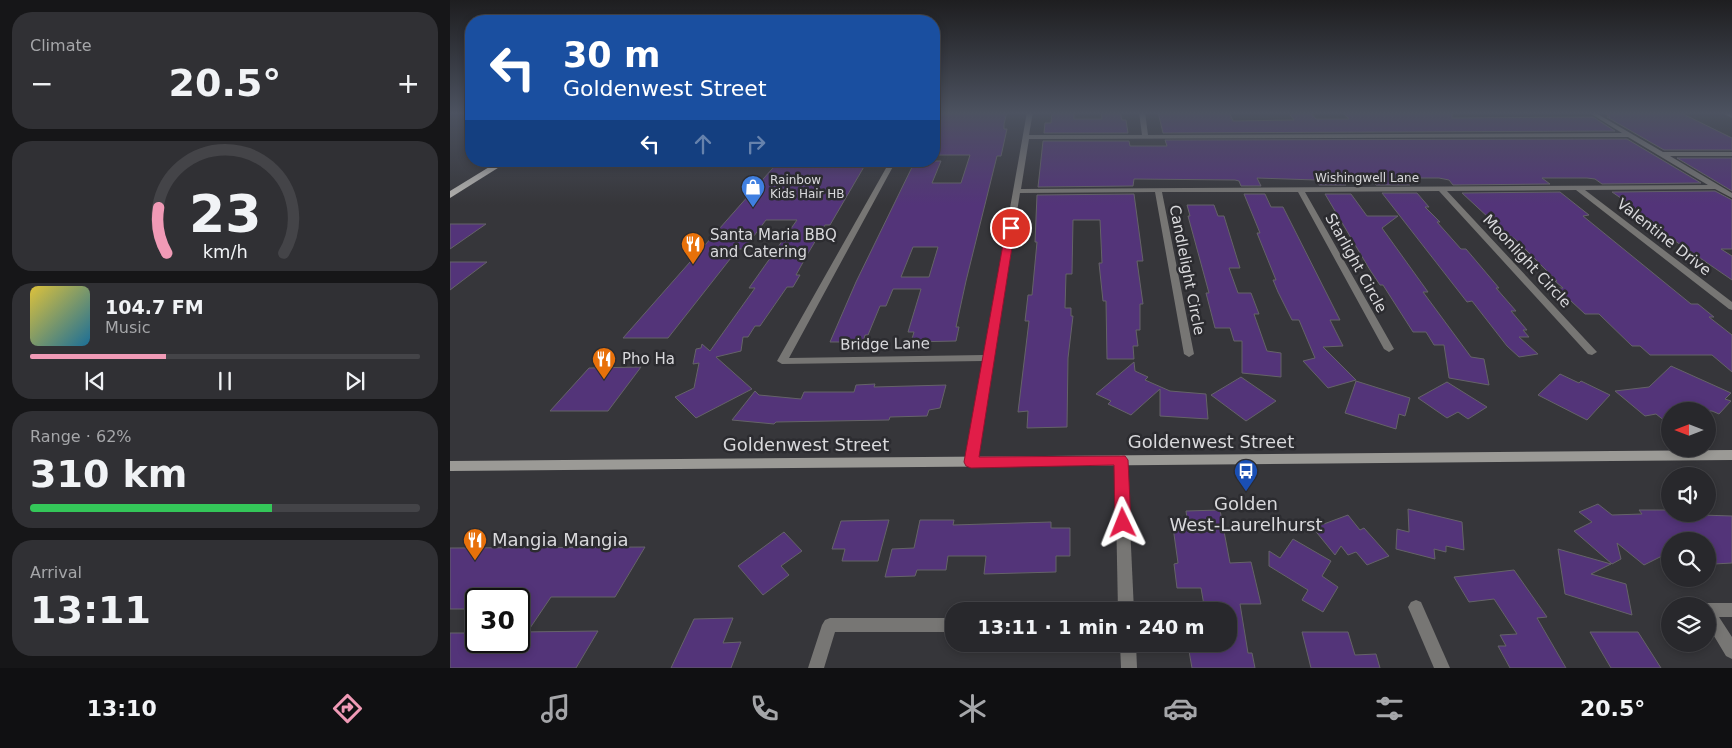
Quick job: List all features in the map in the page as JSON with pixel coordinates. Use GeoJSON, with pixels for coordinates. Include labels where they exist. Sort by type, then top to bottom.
{"type":"FeatureCollection","features":[{"type":"Feature","properties":{"kind":"main road"},"geometry":{"type":"LineString","coordinates":[[450,195],[495,167]]}},
{"type":"Feature","properties":{"kind":"main road","name":"Goldenwest Street"},"geometry":{"type":"LineString","coordinates":[[450,466],[726,462],[1286,460],[1732,455]]}},
{"type":"Feature","properties":{"kind":"street"},"geometry":{"type":"LineString","coordinates":[[971,462],[1025,143]]}},
{"type":"Feature","properties":{"kind":"street"},"geometry":{"type":"LineString","coordinates":[[1644,143],[1732,196]]}},
{"type":"Feature","properties":{"kind":"street"},"geometry":{"type":"LineString","coordinates":[[1661,154],[1732,154]]}},
{"type":"Feature","properties":{"kind":"street","name":"Bridge Lane"},"geometry":{"type":"LineString","coordinates":[[890,167],[782,361],[989,358]]}},
{"type":"Feature","properties":{"kind":"street","name":"Valentine Drive"},"geometry":{"type":"LineString","coordinates":[[1578,188],[1732,307]]}},
{"type":"Feature","properties":{"kind":"street","name":"Wishingwell Lane"},"geometry":{"type":"LineString","coordinates":[[1017,191],[1718,188]]}},
{"type":"Feature","properties":{"kind":"street","name":"Starlight Circle"},"geometry":{"type":"LineString","coordinates":[[1300,189],[1388,349]]}},
{"type":"Feature","properties":{"kind":"street","name":"Moonlight Circle"},"geometry":{"type":"LineString","coordinates":[[1442,189],[1592,352]]}},
{"type":"Feature","properties":{"kind":"street","name":"Candlelight Circle"},"geometry":{"type":"LineString","coordinates":[[1158,190],[1189,354]]}},
{"type":"Feature","properties":{"kind":"street"},"geometry":{"type":"LineString","coordinates":[[1120,460],[1126,602]]}},
{"type":"Feature","properties":{"kind":"street"},"geometry":{"type":"LineString","coordinates":[[1416,607],[1442,668]]}},
{"type":"Feature","properties":{"kind":"street"},"geometry":{"type":"LineString","coordinates":[[1716,611],[1732,610]]}},
{"type":"Feature","properties":{"kind":"street"},"geometry":{"type":"LineString","coordinates":[[1716,624],[1732,651]]}},
{"type":"Feature","properties":{"kind":"street"},"geometry":{"type":"LineString","coordinates":[[816,668],[830,625],[945,625]]}},
{"type":"Feature","properties":{"kind":"street"},"geometry":{"type":"LineString","coordinates":[[1128,652],[1129,668]]}},
{"type":"Feature","properties":{"kind":"building"},"geometry":{"type":"Polygon","coordinates":[[[940,143],[1004,143],[1001,156],[997,156],[966,281],[956,327],[959,327],[956,341],[911,342],[914,332],[908,332],[921,289],[893,289],[886,306],[880,306],[868,335],[865,335],[863,342],[830,342],[856,282],[912,167],[939,167],[932,183],[961,183],[970,155],[940,155],[940,143]],[[913,247],[901,277],[929,277],[938,247],[913,247]]]}},
{"type":"Feature","properties":{"kind":"building"},"geometry":{"type":"Polygon","coordinates":[[[1043,143],[1129,143],[1130,146],[1167,146],[1166,143],[1634,143],[1701,183],[1602,184],[1595,179],[1587,178],[1542,178],[1550,184],[1453,185],[1449,180],[1439,178],[1404,178],[1410,185],[1376,185],[1372,180],[1342,180],[1346,185],[1319,185],[1316,180],[1257,178],[1261,186],[1241,186],[1239,181],[1235,180],[1134,179],[1133,186],[1038,187],[1043,143]]]}},
{"type":"Feature","properties":{"kind":"building"},"geometry":{"type":"Polygon","coordinates":[[[1652,143],[1732,143],[1732,150],[1664,150],[1652,143]]]}},
{"type":"Feature","properties":{"kind":"building"},"geometry":{"type":"Polygon","coordinates":[[[1677,158],[1732,158],[1732,191],[1677,158]]]}},
{"type":"Feature","properties":{"kind":"building"},"geometry":{"type":"Polygon","coordinates":[[[774,167],[864,167],[830,225],[825,225],[807,255],[796,275],[800,275],[793,287],[787,287],[760,326],[755,326],[748,337],[743,337],[741,351],[716,357],[752,389],[696,418],[675,397],[694,388],[699,363],[693,364],[696,349],[701,348],[702,344],[710,351],[755,288],[749,288],[797,220],[766,220],[744,249],[738,249],[668,338],[623,338],[774,167]]]}},
{"type":"Feature","properties":{"kind":"building"},"geometry":{"type":"Polygon","coordinates":[[[1715,191],[1732,200],[1732,249],[1721,249],[1732,256],[1732,280],[1620,203],[1628,203],[1612,192],[1715,191]]]}},
{"type":"Feature","properties":{"kind":"building"},"geometry":{"type":"Polygon","coordinates":[[[1560,192],[1589,215],[1583,216],[1691,304],[1698,304],[1714,317],[1709,317],[1732,335],[1732,372],[1712,355],[1650,355],[1640,346],[1632,346],[1599,314],[1585,314],[1558,288],[1563,288],[1555,281],[1557,281],[1515,239],[1504,232],[1462,193],[1560,192]]]}},
{"type":"Feature","properties":{"kind":"building"},"geometry":{"type":"Polygon","coordinates":[[[1382,193],[1417,193],[1429,207],[1425,207],[1440,222],[1437,222],[1461,249],[1466,249],[1499,288],[1496,288],[1516,311],[1511,311],[1527,330],[1523,330],[1529,337],[1519,337],[1538,354],[1519,357],[1507,346],[1472,301],[1467,302],[1382,193]]]}},
{"type":"Feature","properties":{"kind":"building"},"geometry":{"type":"Polygon","coordinates":[[[1134,194],[1143,261],[1137,261],[1143,304],[1140,304],[1140,330],[1136,330],[1138,346],[1133,346],[1134,359],[1107,359],[1106,301],[1103,301],[1099,263],[1102,263],[1100,220],[1073,220],[1072,274],[1066,274],[1065,308],[1071,308],[1071,316],[1073,316],[1068,358],[1067,427],[1027,428],[1028,411],[1018,412],[1029,321],[1025,321],[1028,295],[1032,295],[1037,242],[1035,242],[1037,195],[1134,194]]]}},
{"type":"Feature","properties":{"kind":"building"},"geometry":{"type":"Polygon","coordinates":[[[1244,194],[1265,194],[1271,207],[1283,207],[1340,320],[1330,320],[1343,346],[1323,347],[1356,380],[1328,388],[1303,361],[1315,358],[1299,320],[1292,320],[1278,292],[1273,280],[1276,280],[1257,233],[1260,233],[1244,194]]]}},
{"type":"Feature","properties":{"kind":"building"},"geometry":{"type":"Polygon","coordinates":[[[1325,194],[1351,194],[1367,216],[1398,216],[1382,228],[1428,292],[1423,292],[1471,357],[1484,359],[1489,385],[1449,378],[1444,345],[1434,345],[1426,332],[1413,332],[1383,285],[1380,285],[1370,270],[1325,194]]]}},
{"type":"Feature","properties":{"kind":"building"},"geometry":{"type":"Polygon","coordinates":[[[1187,205],[1214,205],[1218,216],[1224,216],[1240,268],[1229,268],[1238,293],[1251,293],[1259,314],[1254,314],[1267,351],[1281,353],[1281,377],[1242,373],[1242,341],[1234,341],[1230,328],[1215,328],[1206,293],[1209,293],[1188,216],[1190,216],[1187,205]]]}},
{"type":"Feature","properties":{"kind":"building"},"geometry":{"type":"Polygon","coordinates":[[[450,224],[486,224],[450,249],[450,224]]]}},
{"type":"Feature","properties":{"kind":"building"},"geometry":{"type":"Polygon","coordinates":[[[450,262],[487,262],[450,290],[450,262]]]}},
{"type":"Feature","properties":{"kind":"building"},"geometry":{"type":"Polygon","coordinates":[[[1134,362],[1135,371],[1148,377],[1145,380],[1170,391],[1206,394],[1208,419],[1160,416],[1160,389],[1131,415],[1108,404],[1111,401],[1096,394],[1134,362]]]}},
{"type":"Feature","properties":{"kind":"building"},"geometry":{"type":"Polygon","coordinates":[[[1671,366],[1731,393],[1725,399],[1731,401],[1719,414],[1716,413],[1716,402],[1661,402],[1661,418],[1656,414],[1645,416],[1615,391],[1649,387],[1671,366]]]}},
{"type":"Feature","properties":{"kind":"building"},"geometry":{"type":"Polygon","coordinates":[[[641,367],[608,411],[550,411],[589,368],[641,367]]]}},
{"type":"Feature","properties":{"kind":"building"},"geometry":{"type":"Polygon","coordinates":[[[1560,374],[1579,383],[1581,381],[1610,395],[1587,420],[1538,395],[1560,374]]]}},
{"type":"Feature","properties":{"kind":"building"},"geometry":{"type":"Polygon","coordinates":[[[1241,377],[1276,401],[1246,421],[1211,395],[1241,377]]]}},
{"type":"Feature","properties":{"kind":"building"},"geometry":{"type":"Polygon","coordinates":[[[1356,381],[1410,398],[1405,416],[1399,414],[1396,429],[1345,413],[1356,381]]]}},
{"type":"Feature","properties":{"kind":"building"},"geometry":{"type":"Polygon","coordinates":[[[1447,382],[1487,407],[1468,419],[1458,412],[1447,418],[1418,398],[1447,382]]]}},
{"type":"Feature","properties":{"kind":"building"},"geometry":{"type":"Polygon","coordinates":[[[875,384],[874,387],[946,385],[940,408],[929,410],[927,416],[890,417],[889,420],[776,422],[774,424],[732,420],[755,391],[759,395],[801,399],[804,392],[854,392],[856,385],[875,384]]]}},
{"type":"Feature","properties":{"kind":"building"},"geometry":{"type":"Polygon","coordinates":[[[1598,504],[1612,515],[1642,514],[1639,510],[1661,510],[1661,522],[1716,522],[1716,515],[1732,516],[1732,563],[1716,564],[1716,532],[1661,532],[1661,556],[1644,565],[1617,543],[1621,559],[1612,564],[1574,531],[1592,522],[1579,512],[1598,504]]]}},
{"type":"Feature","properties":{"kind":"building"},"geometry":{"type":"Polygon","coordinates":[[[1408,509],[1462,522],[1464,550],[1446,546],[1446,552],[1434,549],[1435,559],[1396,549],[1397,529],[1409,532],[1408,509]]]}},
{"type":"Feature","properties":{"kind":"building"},"geometry":{"type":"Polygon","coordinates":[[[1220,510],[1230,563],[1251,562],[1261,604],[1240,604],[1248,653],[1252,653],[1255,668],[1192,668],[1189,652],[1237,652],[1237,602],[1203,602],[1201,588],[1177,588],[1174,564],[1178,563],[1173,527],[1188,526],[1186,511],[1220,510]]]}},
{"type":"Feature","properties":{"kind":"building"},"geometry":{"type":"Polygon","coordinates":[[[1348,515],[1360,530],[1364,528],[1389,556],[1367,565],[1356,552],[1348,555],[1341,546],[1335,555],[1313,528],[1348,515]]]}},
{"type":"Feature","properties":{"kind":"building"},"geometry":{"type":"Polygon","coordinates":[[[889,520],[878,561],[842,561],[845,549],[832,549],[841,521],[889,520]]]}},
{"type":"Feature","properties":{"kind":"building"},"geometry":{"type":"Polygon","coordinates":[[[920,520],[954,520],[953,525],[1051,522],[1051,528],[1070,528],[1070,556],[1056,556],[1056,572],[984,574],[986,556],[948,556],[946,570],[917,570],[915,576],[885,577],[892,549],[914,548],[920,520]]]}},
{"type":"Feature","properties":{"kind":"building"},"geometry":{"type":"Polygon","coordinates":[[[784,532],[802,551],[781,566],[789,575],[763,595],[738,566],[784,532]]]}},
{"type":"Feature","properties":{"kind":"building"},"geometry":{"type":"Polygon","coordinates":[[[1293,539],[1331,561],[1322,576],[1338,587],[1323,612],[1302,600],[1308,590],[1269,566],[1269,551],[1280,558],[1293,539]]]}},
{"type":"Feature","properties":{"kind":"building"},"geometry":{"type":"Polygon","coordinates":[[[645,547],[615,597],[551,597],[530,628],[530,588],[465,588],[465,609],[450,609],[450,548],[645,547]]]}},
{"type":"Feature","properties":{"kind":"building"},"geometry":{"type":"Polygon","coordinates":[[[1558,549],[1611,564],[1591,574],[1626,584],[1632,615],[1565,594],[1558,549]]]}},
{"type":"Feature","properties":{"kind":"building"},"geometry":{"type":"Polygon","coordinates":[[[1514,570],[1547,617],[1537,618],[1566,668],[1510,668],[1498,646],[1506,646],[1500,635],[1517,634],[1494,599],[1469,602],[1454,577],[1514,570]]]}},
{"type":"Feature","properties":{"kind":"building"},"geometry":{"type":"Polygon","coordinates":[[[733,618],[723,643],[741,642],[731,668],[671,668],[694,619],[733,618]]]}},
{"type":"Feature","properties":{"kind":"building"},"geometry":{"type":"Polygon","coordinates":[[[598,631],[576,668],[450,668],[450,633],[465,633],[465,653],[530,653],[530,632],[598,631]]]}},
{"type":"Feature","properties":{"kind":"building"},"geometry":{"type":"Polygon","coordinates":[[[1302,632],[1348,632],[1355,655],[1376,654],[1380,668],[1311,668],[1302,632]]]}},
{"type":"Feature","properties":{"kind":"building"},"geometry":{"type":"Polygon","coordinates":[[[1590,632],[1638,632],[1661,668],[1611,668],[1590,632]]]}},
{"type":"Feature","properties":{"kind":"place","name":"Rainbow Kids Hair HB"},"geometry":{"type":"Point","coordinates":[753,208]}},
{"type":"Feature","properties":{"kind":"place","name":"Santa Maria BBQ and Catering"},"geometry":{"type":"Point","coordinates":[693,265]}},
{"type":"Feature","properties":{"kind":"place","name":"Pho Ha"},"geometry":{"type":"Point","coordinates":[604,380]}},
{"type":"Feature","properties":{"kind":"place","name":"Golden West-Laurelhurst"},"geometry":{"type":"Point","coordinates":[1246,492]}},
{"type":"Feature","properties":{"kind":"place","name":"Mangia Mangia"},"geometry":{"type":"Point","coordinates":[475,561]}},
{"type":"Feature","properties":{"kind":"route"},"geometry":{"type":"LineString","coordinates":[[1011,228],[971,462],[1120,460],[1123,523]]}}]}
